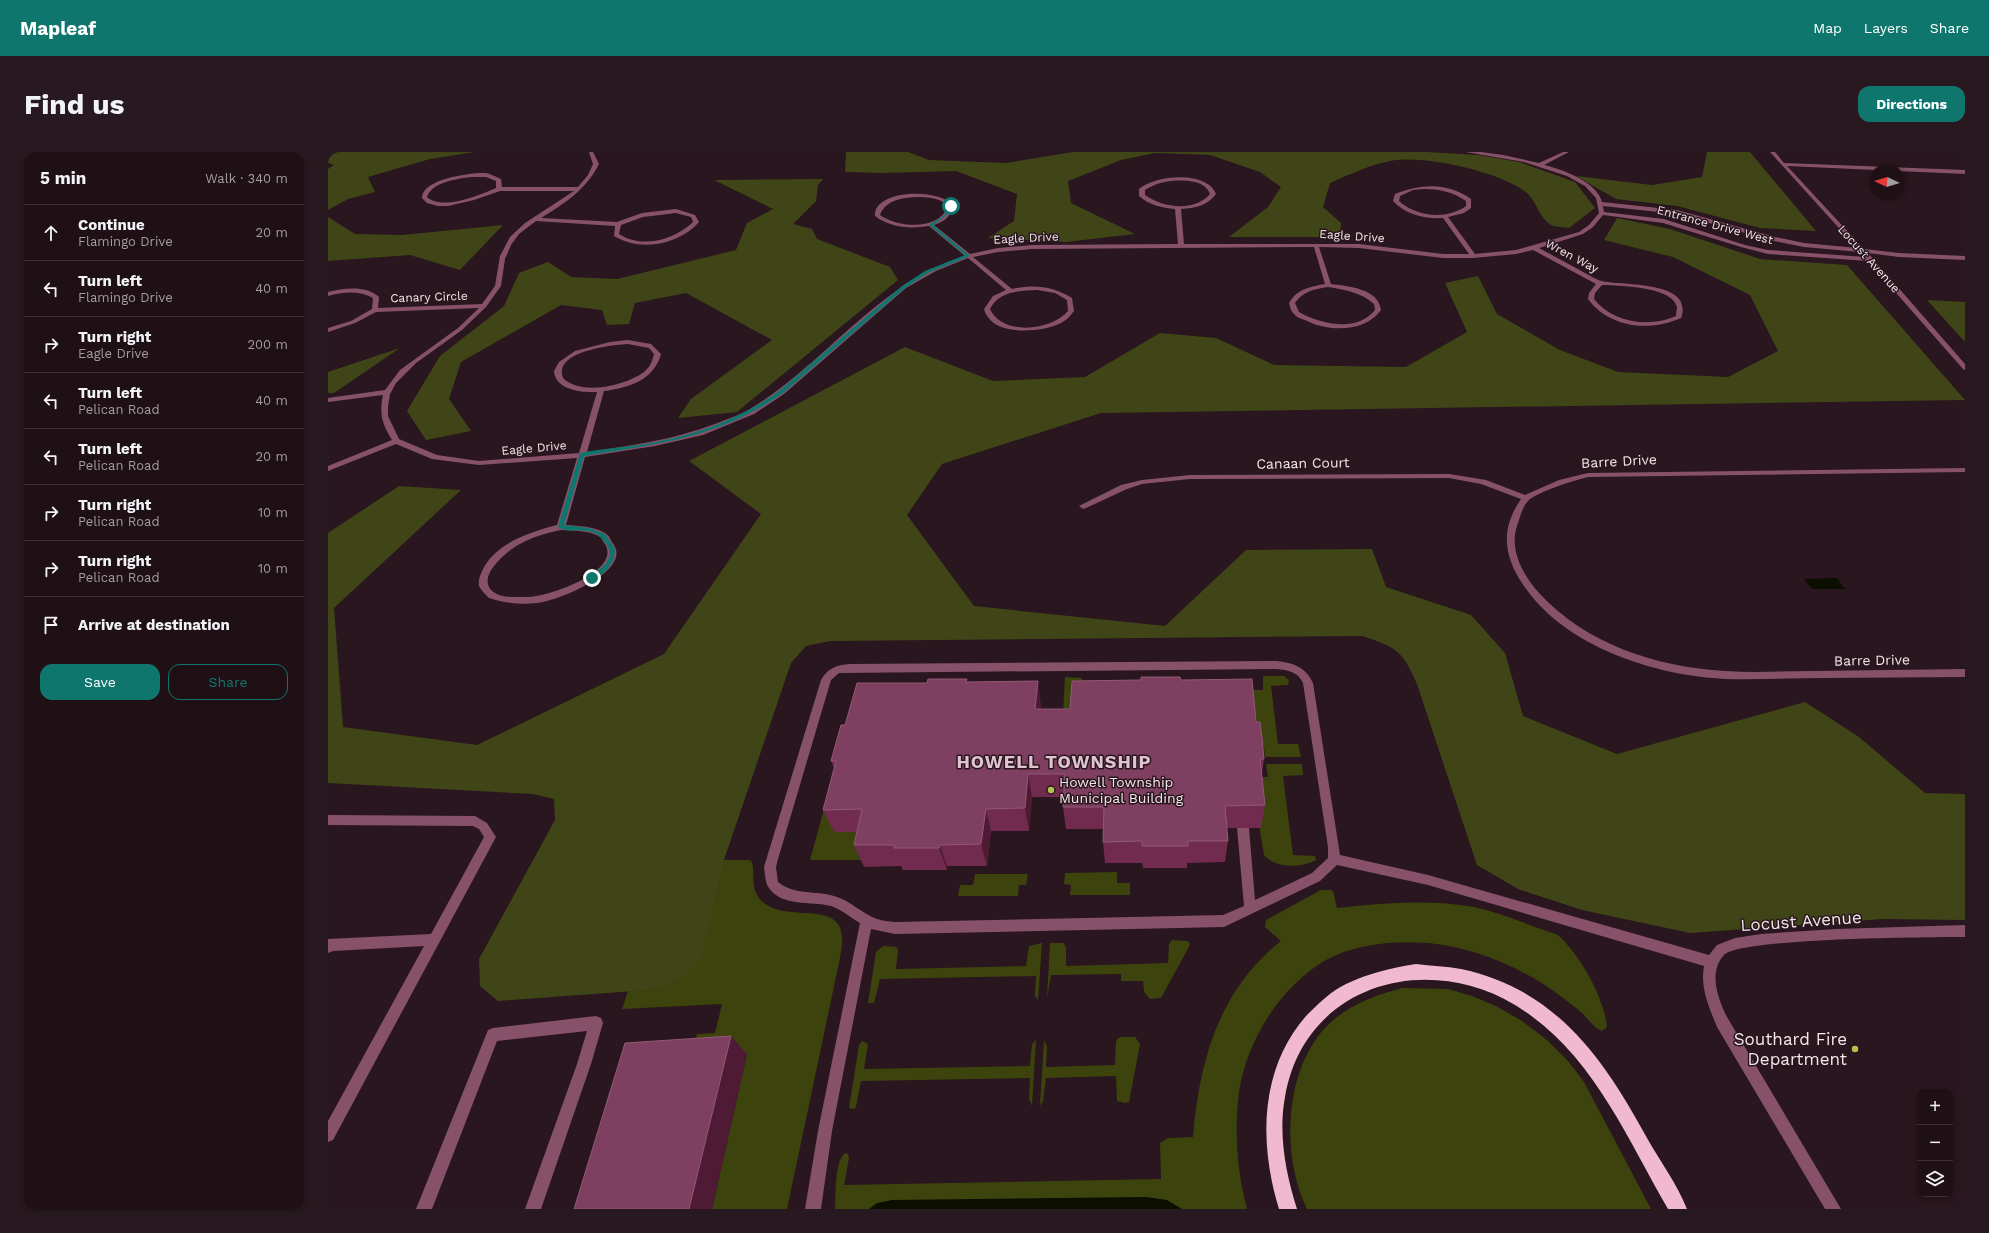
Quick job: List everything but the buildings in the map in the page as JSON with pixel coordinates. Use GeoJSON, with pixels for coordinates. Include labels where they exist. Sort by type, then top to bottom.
{"type":"FeatureCollection","features":[{"type":"Feature","properties":{"kind":"highway"},"geometry":{"type":"LineString","coordinates":[[1288,1209],[1277,1166],[1274,1133],[1275,1107],[1280,1082],[1287,1060],[1304,1030],[1325,1006],[1342,993],[1361,984],[1385,975],[1406,972],[1433,971],[1472,979],[1506,993],[1529,1006],[1566,1034],[1590,1060],[1614,1096],[1678,1209]]}},
{"type":"Feature","properties":{"kind":"street"},"geometry":{"type":"LineString","coordinates":[[328,469],[396,441],[390,430],[384,408],[387,392],[398,377],[418,358],[460,329],[484,306],[498,286],[502,259],[506,248],[517,233],[579,189],[591,177],[595,160],[591,152]]}},
{"type":"Feature","properties":{"kind":"street"},"geometry":{"type":"LineString","coordinates":[[1468,152],[1502,156],[1541,164],[1581,182],[1590,189],[1601,204],[1602,213]]}},
{"type":"Feature","properties":{"kind":"street"},"geometry":{"type":"LineString","coordinates":[[1541,164],[1566,152]]}},
{"type":"Feature","properties":{"kind":"street","name":"Locust Avenue"},"geometry":{"type":"LineString","coordinates":[[1772,152],[1862,250],[1965,368]]}},
{"type":"Feature","properties":{"kind":"street"},"geometry":{"type":"LineString","coordinates":[[1783,164],[1965,172]]}},
{"type":"Feature","properties":{"kind":"street"},"geometry":{"type":"LineString","coordinates":[[499,189],[499,180],[494,177],[471,175],[439,183],[426,191],[424,197],[429,202],[449,203],[471,200],[499,189],[579,189]]}},
{"type":"Feature","properties":{"kind":"street"},"geometry":{"type":"LineString","coordinates":[[1176,179],[1200,182],[1212,191],[1211,198],[1207,201],[1178,208],[1151,203],[1142,196],[1141,192],[1150,184],[1161,180],[1176,179]]}},
{"type":"Feature","properties":{"kind":"street"},"geometry":{"type":"LineString","coordinates":[[1445,217],[1464,211],[1469,207],[1469,200],[1459,193],[1434,187],[1412,189],[1397,195],[1396,201],[1407,210],[1416,213],[1445,217],[1474,256]]}},
{"type":"Feature","properties":{"kind":"street"},"geometry":{"type":"LineString","coordinates":[[931,225],[951,210],[951,206],[947,201],[938,197],[915,195],[889,201],[879,209],[877,215],[881,220],[888,223],[903,226],[931,225],[1010,290],[1036,288],[1057,291],[1070,299],[1071,311],[1065,318],[1043,326],[1025,328],[1002,326],[988,316],[987,309],[994,298],[1010,290]]}},
{"type":"Feature","properties":{"kind":"street"},"geometry":{"type":"LineString","coordinates":[[1601,204],[1677,212],[1796,244],[1899,255],[1965,258]]}},
{"type":"Feature","properties":{"kind":"street"},"geometry":{"type":"LineString","coordinates":[[1178,208],[1181,245]]}},
{"type":"Feature","properties":{"kind":"street"},"geometry":{"type":"LineString","coordinates":[[535,219],[618,224],[642,215],[665,211],[688,214],[693,216],[696,222],[681,235],[646,243],[628,242],[620,239],[616,233],[618,224]]}},
{"type":"Feature","properties":{"kind":"street","name":"Eagle Drive"},"geometry":{"type":"LineString","coordinates":[[396,441],[435,457],[479,463],[582,454],[655,444],[700,433],[751,412],[781,392],[904,287],[926,272],[968,256],[1011,248],[1181,245],[1316,245],[1359,246],[1443,256],[1474,256],[1534,248],[1581,232],[1591,226],[1602,213]]}},
{"type":"Feature","properties":{"kind":"street","name":"Entrance Drive West"},"geometry":{"type":"LineString","coordinates":[[1602,213],[1664,221],[1743,246],[1768,252],[1870,259]]}},
{"type":"Feature","properties":{"kind":"street"},"geometry":{"type":"LineString","coordinates":[[1316,245],[1328,285]]}},
{"type":"Feature","properties":{"kind":"street","name":"Wren Way"},"geometry":{"type":"LineString","coordinates":[[1534,248],[1600,283],[1633,284],[1657,290],[1674,299],[1680,306],[1679,317],[1662,324],[1648,325],[1633,323],[1610,316],[1601,311],[1591,299],[1592,293],[1600,283]]}},
{"type":"Feature","properties":{"kind":"street"},"geometry":{"type":"LineString","coordinates":[[1328,285],[1354,289],[1370,298],[1378,306],[1378,310],[1374,318],[1348,326],[1332,326],[1317,323],[1296,313],[1292,303],[1295,297],[1304,290],[1328,285]]}},
{"type":"Feature","properties":{"kind":"street","name":"Canary Circle"},"geometry":{"type":"LineString","coordinates":[[328,294],[350,291],[371,293],[376,297],[375,310]]}},
{"type":"Feature","properties":{"kind":"street","name":"Canary Circle"},"geometry":{"type":"LineString","coordinates":[[328,330],[353,322],[375,310],[484,306]]}},
{"type":"Feature","properties":{"kind":"street"},"geometry":{"type":"LineString","coordinates":[[628,342],[641,343],[656,350],[658,354],[658,361],[652,369],[629,382],[601,390],[569,386],[561,381],[558,376],[559,370],[564,362],[574,354],[599,345],[628,342]]}},
{"type":"Feature","properties":{"kind":"street"},"geometry":{"type":"LineString","coordinates":[[561,527],[601,390]]}},
{"type":"Feature","properties":{"kind":"street"},"geometry":{"type":"LineString","coordinates":[[328,400],[387,392]]}},
{"type":"Feature","properties":{"kind":"street","name":"Barre Drive"},"geometry":{"type":"LineString","coordinates":[[1965,470],[1600,473],[1556,482],[1526,498],[1511,524],[1513,559],[1525,582],[1556,615],[1572,627],[1607,647],[1639,659],[1670,668],[1726,675],[1965,673]]}},
{"type":"Feature","properties":{"kind":"street","name":"Canaan Court"},"geometry":{"type":"LineString","coordinates":[[1083,506],[1124,487],[1142,482],[1190,477],[1434,475],[1483,482],[1526,498]]}},
{"type":"Feature","properties":{"kind":"street"},"geometry":{"type":"LineString","coordinates":[[561,527],[589,530],[603,535],[612,549],[611,559],[605,569],[592,578],[548,597],[537,600],[512,600],[492,596],[484,586],[482,578],[489,565],[498,555],[515,543],[540,532],[561,527]]}},
{"type":"Feature","properties":{"kind":"street"},"geometry":{"type":"LineString","coordinates":[[1269,665],[1294,668],[1303,674],[1308,683],[1334,847],[1334,859],[1327,869],[1313,879],[1224,921],[1180,923],[895,928],[879,926],[846,906],[834,901],[820,898],[796,898],[787,896],[773,885],[771,877],[772,858],[826,680],[831,672],[840,669],[1269,665]]}},
{"type":"Feature","properties":{"kind":"street"},"geometry":{"type":"LineString","coordinates":[[328,820],[475,821],[483,826],[490,836],[328,1135]]}},
{"type":"Feature","properties":{"kind":"street"},"geometry":{"type":"LineString","coordinates":[[1243,828],[1250,908]]}},
{"type":"Feature","properties":{"kind":"street"},"geometry":{"type":"LineString","coordinates":[[1334,859],[1428,880],[1712,962],[1709,973],[1710,997],[1722,1022],[1833,1209]]}},
{"type":"Feature","properties":{"kind":"street"},"geometry":{"type":"LineString","coordinates":[[813,1209],[824,1138],[867,920]]}},
{"type":"Feature","properties":{"kind":"street","name":"Locust Avenue"},"geometry":{"type":"LineString","coordinates":[[1712,962],[1721,949],[1732,944],[1786,937],[1965,932]]}},
{"type":"Feature","properties":{"kind":"street"},"geometry":{"type":"LineString","coordinates":[[328,948],[330,945],[434,940]]}},
{"type":"Feature","properties":{"kind":"street"},"geometry":{"type":"LineString","coordinates":[[424,1209],[493,1035],[596,1022],[584,1064],[533,1209]]}},
{"type":"Feature","properties":{"kind":"green space"},"geometry":{"type":"Polygon","coordinates":[[[328,152],[475,152],[430,159],[368,177],[375,192],[348,199],[328,210],[328,169],[334,165],[328,163],[328,152]]]}},
{"type":"Feature","properties":{"kind":"green space"},"geometry":{"type":"Polygon","coordinates":[[[846,152],[908,152],[929,160],[1006,163],[1073,152],[1426,152],[1479,155],[1519,162],[1575,182],[1595,208],[1569,228],[1553,226],[1547,222],[1527,193],[1500,178],[1462,166],[1422,160],[1390,161],[1352,173],[1330,183],[1323,207],[1341,223],[1340,237],[1229,237],[1268,207],[1281,187],[1260,172],[1210,155],[1155,153],[1121,160],[1068,181],[1071,203],[1135,234],[1066,242],[988,238],[1014,221],[1017,194],[956,171],[883,173],[845,172],[846,152]]]}},
{"type":"Feature","properties":{"kind":"green space"},"geometry":{"type":"Polygon","coordinates":[[[1707,152],[1750,152],[1816,231],[1760,228],[1677,206],[1616,199],[1576,176],[1652,185],[1702,177],[1707,152]]]}},
{"type":"Feature","properties":{"kind":"green space"},"geometry":{"type":"Polygon","coordinates":[[[823,179],[818,185],[816,201],[793,224],[812,229],[817,239],[890,267],[898,280],[737,412],[678,418],[691,399],[772,340],[686,293],[635,303],[629,324],[607,325],[602,310],[561,305],[461,362],[449,399],[471,431],[426,440],[407,411],[440,356],[504,306],[519,273],[548,262],[571,277],[617,279],[736,250],[747,223],[773,209],[714,180],[823,179]]]}},
{"type":"Feature","properties":{"kind":"green space"},"geometry":{"type":"Polygon","coordinates":[[[328,217],[355,234],[402,235],[503,225],[460,270],[410,255],[328,261],[328,217]]]}},
{"type":"Feature","properties":{"kind":"green space"},"geometry":{"type":"Polygon","coordinates":[[[1617,218],[1670,229],[1760,259],[1847,265],[1965,400],[1101,413],[942,464],[907,515],[974,606],[1165,626],[1246,550],[1372,549],[1386,587],[1471,615],[1505,653],[1523,716],[1617,754],[1805,702],[1859,737],[1925,793],[1965,794],[1965,920],[1883,919],[1690,933],[1582,910],[1518,889],[1477,865],[1417,684],[1407,664],[1391,647],[1363,636],[830,641],[806,646],[791,663],[724,860],[702,955],[691,969],[679,978],[665,985],[648,990],[498,1001],[480,986],[479,959],[555,820],[554,799],[533,794],[328,783],[328,533],[399,486],[461,490],[334,608],[343,727],[477,745],[664,654],[761,514],[689,461],[905,347],[993,381],[1085,377],[1160,333],[1216,338],[1274,365],[1406,367],[1467,332],[1445,283],[1478,276],[1497,314],[1560,350],[1618,372],[1728,377],[1778,351],[1750,295],[1673,257],[1604,240],[1617,218]]]}},
{"type":"Feature","properties":{"kind":"green space"},"geometry":{"type":"Polygon","coordinates":[[[1927,300],[1965,302],[1965,342],[1927,300]]]}},
{"type":"Feature","properties":{"kind":"green space"},"geometry":{"type":"Polygon","coordinates":[[[400,348],[334,393],[328,393],[328,372],[400,348]]]}},
{"type":"Feature","properties":{"kind":"green space"},"geometry":{"type":"Polygon","coordinates":[[[1284,676],[1289,680],[1288,685],[1271,686],[1278,744],[1298,744],[1301,757],[1265,757],[1264,747],[1062,732],[1065,677],[1082,678],[1083,691],[1263,690],[1263,677],[1284,676]]]}},
{"type":"Feature","properties":{"kind":"green space"},"geometry":{"type":"Polygon","coordinates":[[[1266,764],[1302,764],[1303,775],[1283,776],[1293,855],[1315,856],[1316,860],[1310,863],[1296,866],[1282,865],[1269,860],[1264,855],[1260,831],[1260,777],[1268,777],[1266,764]]]}},
{"type":"Feature","properties":{"kind":"green space"},"geometry":{"type":"Polygon","coordinates":[[[834,773],[834,832],[872,831],[865,860],[810,860],[834,773]]]}},
{"type":"Feature","properties":{"kind":"green space"},"geometry":{"type":"Polygon","coordinates":[[[724,860],[749,860],[752,862],[755,891],[766,905],[778,910],[820,914],[831,918],[839,925],[842,937],[840,958],[787,1209],[712,1209],[747,1054],[691,1057],[697,1034],[715,1033],[722,1004],[622,1009],[628,991],[648,990],[722,867],[724,860]]]}},
{"type":"Feature","properties":{"kind":"green space"},"geometry":{"type":"Polygon","coordinates":[[[1117,872],[1117,883],[1130,883],[1130,895],[1070,895],[1071,885],[1064,884],[1065,873],[1117,872]]]}},
{"type":"Feature","properties":{"kind":"green space"},"geometry":{"type":"Polygon","coordinates":[[[975,874],[1028,874],[1026,885],[1019,885],[1018,896],[958,896],[960,885],[973,885],[975,874]]]}},
{"type":"Feature","properties":{"kind":"green space"},"geometry":{"type":"Polygon","coordinates":[[[1321,890],[1333,891],[1337,908],[1423,902],[1474,907],[1558,935],[1575,954],[1590,977],[1601,1003],[1607,1027],[1602,1031],[1599,1030],[1574,1006],[1552,990],[1529,975],[1492,958],[1449,946],[1413,942],[1357,948],[1324,961],[1293,986],[1279,1001],[1268,1018],[1249,1054],[1243,1073],[1237,1106],[1237,1150],[1247,1209],[835,1209],[837,1171],[841,1157],[845,1153],[848,1154],[849,1158],[844,1185],[1161,1179],[1160,1143],[1168,1138],[1193,1137],[1196,1109],[1207,1055],[1216,1029],[1227,1005],[1242,982],[1260,960],[1281,941],[1265,927],[1266,920],[1321,890]]]}},
{"type":"Feature","properties":{"kind":"green space"},"geometry":{"type":"Polygon","coordinates":[[[1172,940],[1188,941],[1190,945],[1161,998],[1150,999],[1144,992],[1143,981],[1121,981],[1121,974],[1051,975],[1047,999],[1050,943],[1064,943],[1066,948],[1066,966],[1168,963],[1169,944],[1172,940]]]}},
{"type":"Feature","properties":{"kind":"green space"},"geometry":{"type":"Polygon","coordinates":[[[1042,943],[1038,1000],[1035,996],[1036,976],[880,979],[874,1003],[868,1003],[876,952],[883,946],[897,947],[896,969],[1026,966],[1029,946],[1042,943]]]}},
{"type":"Feature","properties":{"kind":"green space"},"geometry":{"type":"Polygon","coordinates":[[[1402,988],[1448,989],[1472,996],[1496,1006],[1522,1021],[1547,1040],[1568,1061],[1584,1082],[1651,1209],[1307,1209],[1298,1187],[1290,1137],[1291,1111],[1296,1086],[1304,1062],[1315,1040],[1331,1022],[1355,1005],[1402,988]]]}},
{"type":"Feature","properties":{"kind":"green space"},"geometry":{"type":"Polygon","coordinates":[[[1135,1037],[1140,1044],[1129,1102],[1125,1103],[1117,1101],[1116,1076],[1046,1078],[1043,1101],[1040,1106],[1044,1040],[1047,1047],[1046,1067],[1115,1065],[1116,1042],[1118,1038],[1135,1037]]]}},
{"type":"Feature","properties":{"kind":"green space"},"geometry":{"type":"Polygon","coordinates":[[[1036,1040],[1032,1106],[1029,1099],[1030,1078],[861,1081],[856,1107],[854,1109],[849,1108],[859,1045],[862,1041],[868,1044],[864,1069],[1030,1066],[1032,1044],[1036,1040]]]}},
{"type":"Feature","properties":{"kind":"shaded area"},"geometry":{"type":"Polygon","coordinates":[[[1837,578],[1845,589],[1812,589],[1804,579],[1837,578]]]}},
{"type":"Feature","properties":{"kind":"shaded area"},"geometry":{"type":"Polygon","coordinates":[[[1146,1197],[1167,1200],[1182,1209],[869,1209],[877,1203],[892,1200],[1146,1197]]]}},
{"type":"Feature","properties":{"kind":"place","name":"Howell Township Municipal Building"},"geometry":{"type":"Point","coordinates":[1051,790]}},
{"type":"Feature","properties":{"kind":"place","name":"Southard Fire Department"},"geometry":{"type":"Point","coordinates":[1855,1049]}},
{"type":"Feature","properties":{"kind":"district","name":"HOWELL TOWNSHIP"},"geometry":{"type":"Point","coordinates":[1054,761]}},
{"type":"Feature","properties":{"kind":"route"},"geometry":{"type":"LineString","coordinates":[[592,578],[605,569],[611,559],[612,549],[600,532],[561,527],[582,454],[655,444],[700,433],[717,428],[735,420],[766,403],[781,392],[904,287],[926,272],[948,262],[968,256],[931,225],[946,215],[951,210],[951,206]]}}]}
